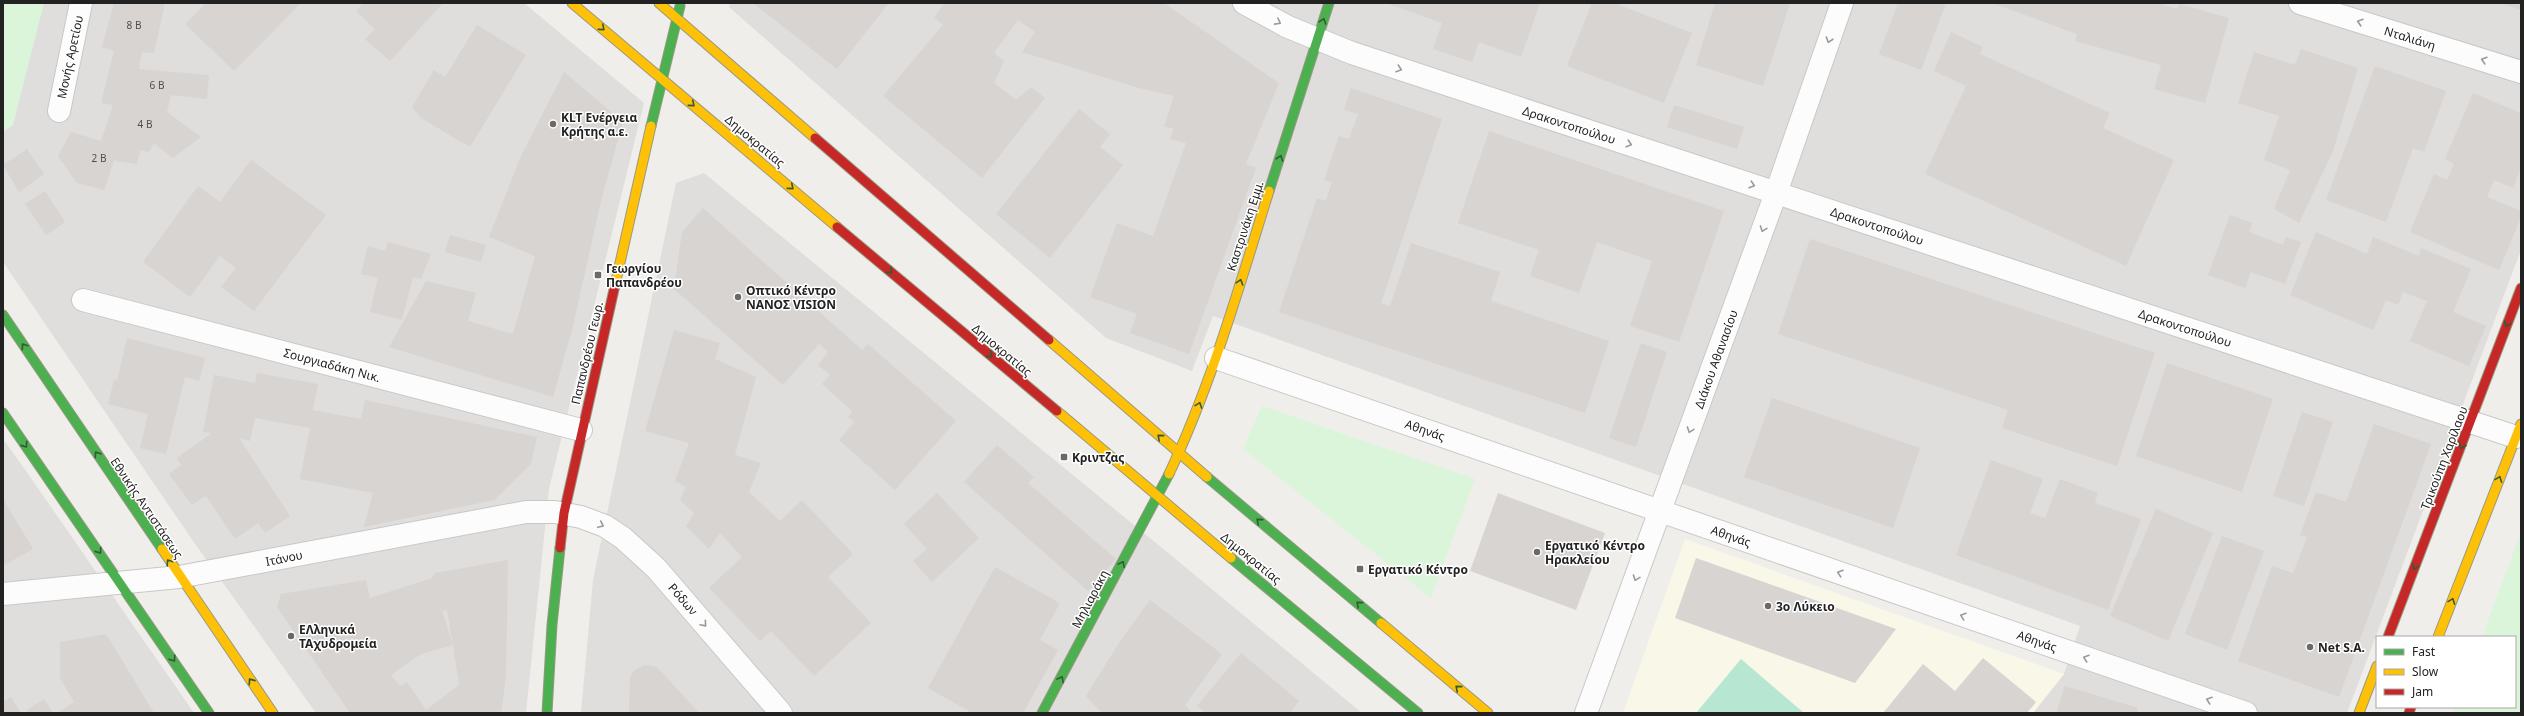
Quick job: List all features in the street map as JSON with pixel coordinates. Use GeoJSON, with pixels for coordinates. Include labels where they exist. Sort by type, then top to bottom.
{"type":"FeatureCollection","features":[{"type":"Feature","properties":{"kind":"main road","name":"Δημοκρατίας"},"geometry":{"type":"LineString","coordinates":[[572,3],[1158,497],[1418,713]]}},
{"type":"Feature","properties":{"kind":"main road"},"geometry":{"type":"LineString","coordinates":[[659,3],[1180,454],[1488,713]]}},
{"type":"Feature","properties":{"kind":"main road","name":"Παπανδρέου Γεωρ."},"geometry":{"type":"LineString","coordinates":[[547,713],[552,625],[564,513],[581,430],[662,78],[681,3]]}},
{"type":"Feature","properties":{"kind":"main road","name":"Καστρινάκη Εμμ."},"geometry":{"type":"LineString","coordinates":[[1180,454],[1216,358],[1329,3]]}},
{"type":"Feature","properties":{"kind":"main road","name":"Τρικούπη Χαρίλαου"},"geometry":{"type":"LineString","coordinates":[[2388,636],[2521,288]]}},
{"type":"Feature","properties":{"kind":"main road","name":"Εθνικής Αντιστάσεως"},"geometry":{"type":"LineString","coordinates":[[3,315],[273,713]]}},
{"type":"Feature","properties":{"kind":"main road"},"geometry":{"type":"LineString","coordinates":[[3,413],[121,582],[209,713]]}},
{"type":"Feature","properties":{"kind":"main road"},"geometry":{"type":"LineString","coordinates":[[2438,636],[2518,430]]}},
{"type":"Feature","properties":{"kind":"main road","name":"Μηλιαράκη"},"geometry":{"type":"LineString","coordinates":[[1042,713],[1180,454]]}},
{"type":"Feature","properties":{"kind":"main road"},"geometry":{"type":"LineString","coordinates":[[2359,713],[2376,669]]}},
{"type":"Feature","properties":{"kind":"street","name":"Μονής Αρετίου"},"geometry":{"type":"LineString","coordinates":[[59,111],[81,3]]}},
{"type":"Feature","properties":{"kind":"street","name":"Δρακοντοπούλου"},"geometry":{"type":"LineString","coordinates":[[1244,3],[1317,41],[2471,422],[2518,430]]}},
{"type":"Feature","properties":{"kind":"street","name":"Διάκου Αθανασίου"},"geometry":{"type":"LineString","coordinates":[[1586,713],[1776,193],[1842,3]]}},
{"type":"Feature","properties":{"kind":"street","name":"Νταλιάνη"},"geometry":{"type":"LineString","coordinates":[[2300,3],[2521,72]]}},
{"type":"Feature","properties":{"kind":"street","name":"Σουργιαδάκη Νικ."},"geometry":{"type":"LineString","coordinates":[[83,300],[581,430]]}},
{"type":"Feature","properties":{"kind":"street","name":"Αθηνάς"},"geometry":{"type":"LineString","coordinates":[[1216,358],[2246,713]]}},
{"type":"Feature","properties":{"kind":"street","name":"Ιτάνου"},"geometry":{"type":"LineString","coordinates":[[3,594],[180,577],[526,512],[564,513]]}},
{"type":"Feature","properties":{"kind":"street","name":"Ρόδων"},"geometry":{"type":"LineString","coordinates":[[564,513],[605,526],[639,552],[781,713]]}},
{"type":"Feature","properties":{"kind":"shaded area"},"geometry":{"type":"Polygon","coordinates":[[[3,3],[524,3],[644,103],[549,489],[526,713],[316,713],[193,541],[3,262],[3,3]]]}},
{"type":"Feature","properties":{"kind":"shaded area"},"geometry":{"type":"Polygon","coordinates":[[[730,3],[2521,3],[2521,250],[2347,713],[2033,713],[2064,674],[2080,626],[1213,316],[1192,371],[1106,338],[729,7],[730,3]]]}},
{"type":"Feature","properties":{"kind":"shaded area"},"geometry":{"type":"Polygon","coordinates":[[[704,173],[1362,713],[581,713],[593,580],[676,183],[704,173]]]}},
{"type":"Feature","properties":{"kind":"shaded area"},"geometry":{"type":"Polygon","coordinates":[[[3,439],[26,471],[194,713],[3,713],[3,439]]]}},
{"type":"Feature","properties":{"kind":"shaded area","name":"3ο Λύκειο"},"geometry":{"type":"Polygon","coordinates":[[[1685,539],[2064,674],[2033,713],[1623,713],[1685,539]]]}},
{"type":"Feature","properties":{"kind":"green space"},"geometry":{"type":"Polygon","coordinates":[[[3,3],[44,3],[13,125],[3,132],[3,3]]]}},
{"type":"Feature","properties":{"kind":"green space"},"geometry":{"type":"Polygon","coordinates":[[[1262,406],[1475,479],[1431,598],[1243,449],[1262,406]]]}},
{"type":"Feature","properties":{"kind":"green space"},"geometry":{"type":"Polygon","coordinates":[[[2521,532],[2521,713],[2454,713],[2456,708],[2516,708],[2516,636],[2482,636],[2521,532]]]}},
{"type":"Feature","properties":{"kind":"green space"},"geometry":{"type":"Polygon","coordinates":[[[1741,659],[1804,713],[1696,713],[1741,659]]]}},
{"type":"Feature","properties":{"kind":"building"},"geometry":{"type":"Polygon","coordinates":[[[114,3],[165,3],[154,53],[142,52],[139,69],[209,75],[207,99],[171,95],[167,112],[201,137],[173,158],[154,143],[149,152],[140,150],[137,164],[114,161],[104,190],[77,183],[58,156],[71,132],[101,141],[113,105],[101,103],[114,51],[102,47],[114,3]]]}},
{"type":"Feature","properties":{"kind":"building"},"geometry":{"type":"Polygon","coordinates":[[[206,3],[301,3],[234,71],[185,24],[206,3]]]}},
{"type":"Feature","properties":{"kind":"building"},"geometry":{"type":"Polygon","coordinates":[[[363,3],[443,3],[390,61],[365,39],[375,29],[356,11],[363,3]]]}},
{"type":"Feature","properties":{"kind":"building"},"geometry":{"type":"Polygon","coordinates":[[[753,3],[887,3],[888,4],[837,69],[753,3]]]}},
{"type":"Feature","properties":{"kind":"building"},"geometry":{"type":"Polygon","coordinates":[[[944,3],[1164,3],[1279,83],[1246,164],[1256,168],[1189,354],[1130,333],[1137,314],[1090,297],[1117,223],[1153,236],[1186,143],[1170,139],[1174,128],[1164,127],[1174,96],[1139,88],[1022,52],[1035,32],[1018,20],[994,53],[1004,61],[994,83],[1016,100],[1031,87],[1045,98],[982,178],[883,96],[943,25],[934,18],[944,3]]]}},
{"type":"Feature","properties":{"kind":"building"},"geometry":{"type":"Polygon","coordinates":[[[1386,3],[1540,3],[1521,57],[1479,42],[1472,62],[1433,49],[1442,23],[1386,3]]]}},
{"type":"Feature","properties":{"kind":"building"},"geometry":{"type":"Polygon","coordinates":[[[1592,3],[1614,3],[1692,33],[1664,103],[1567,66],[1592,3]]]}},
{"type":"Feature","properties":{"kind":"building"},"geometry":{"type":"Polygon","coordinates":[[[1715,3],[1790,3],[1763,86],[1696,65],[1715,3]]]}},
{"type":"Feature","properties":{"kind":"building"},"geometry":{"type":"Polygon","coordinates":[[[1898,3],[1946,3],[1921,70],[1879,54],[1898,3]]]}},
{"type":"Feature","properties":{"kind":"building"},"geometry":{"type":"Polygon","coordinates":[[[1992,3],[2157,3],[2177,9],[2179,4],[2229,18],[2205,103],[2154,89],[2161,65],[2075,41],[2077,34],[1992,3]]]}},
{"type":"Feature","properties":{"kind":"building"},"geometry":{"type":"Polygon","coordinates":[[[2501,3],[2521,3],[2521,10],[2501,3]]]}},
{"type":"Feature","properties":{"kind":"building"},"geometry":{"type":"Polygon","coordinates":[[[477,25],[526,55],[470,147],[421,118],[412,107],[434,70],[445,77],[477,25]]]}},
{"type":"Feature","properties":{"kind":"building"},"geometry":{"type":"Polygon","coordinates":[[[1951,32],[1983,47],[1980,54],[2110,113],[2103,128],[2174,160],[2126,266],[1925,174],[1966,86],[1934,71],[1951,32]]]}},
{"type":"Feature","properties":{"kind":"building"},"geometry":{"type":"Polygon","coordinates":[[[2301,49],[2358,68],[2333,151],[2299,223],[2274,209],[2290,170],[2264,160],[2279,116],[2238,103],[2254,52],[2295,65],[2301,49]]]}},
{"type":"Feature","properties":{"kind":"building"},"geometry":{"type":"Polygon","coordinates":[[[2375,66],[2446,91],[2424,152],[2413,148],[2386,222],[2326,200],[2375,66]]]}},
{"type":"Feature","properties":{"kind":"building"},"geometry":{"type":"Polygon","coordinates":[[[564,72],[623,122],[602,197],[573,326],[553,397],[389,347],[426,281],[476,293],[468,321],[513,334],[535,256],[489,237],[521,156],[564,72]]]}},
{"type":"Feature","properties":{"kind":"building"},"geometry":{"type":"Polygon","coordinates":[[[1351,88],[1442,119],[1381,303],[1390,306],[1411,243],[1500,272],[1491,301],[1609,341],[1585,413],[1279,312],[1317,198],[1326,201],[1332,182],[1324,180],[1339,136],[1349,139],[1358,114],[1344,110],[1351,88]]]}},
{"type":"Feature","properties":{"kind":"building"},"geometry":{"type":"Polygon","coordinates":[[[2473,93],[2521,113],[2521,168],[2513,188],[2494,180],[2487,197],[2521,211],[2521,217],[2499,270],[2410,232],[2434,174],[2447,180],[2454,164],[2445,159],[2473,93]]]}},
{"type":"Feature","properties":{"kind":"building"},"geometry":{"type":"Polygon","coordinates":[[[1674,105],[1744,127],[1737,149],[1667,127],[1674,105]]]}},
{"type":"Feature","properties":{"kind":"building"},"geometry":{"type":"Polygon","coordinates":[[[1079,109],[1110,134],[1100,147],[1123,165],[1050,258],[996,214],[1079,109]]]}},
{"type":"Feature","properties":{"kind":"building"},"geometry":{"type":"Polygon","coordinates":[[[1489,131],[1724,211],[1679,342],[1630,326],[1652,261],[1597,242],[1579,293],[1530,276],[1539,250],[1458,223],[1489,131]]]}},
{"type":"Feature","properties":{"kind":"building"},"geometry":{"type":"Polygon","coordinates":[[[27,149],[44,174],[19,192],[3,165],[27,149]]]}},
{"type":"Feature","properties":{"kind":"building"},"geometry":{"type":"Polygon","coordinates":[[[251,160],[326,215],[254,311],[221,287],[236,268],[220,256],[190,297],[143,262],[198,186],[220,202],[251,160]]]}},
{"type":"Feature","properties":{"kind":"building"},"geometry":{"type":"Polygon","coordinates":[[[45,191],[65,222],[46,235],[25,204],[45,191]]]}},
{"type":"Feature","properties":{"kind":"building"},"geometry":{"type":"Polygon","coordinates":[[[703,208],[862,350],[868,344],[956,421],[895,490],[839,440],[854,422],[848,417],[852,411],[822,384],[830,375],[818,365],[828,352],[819,344],[783,385],[674,289],[682,232],[703,208]]]}},
{"type":"Feature","properties":{"kind":"building"},"geometry":{"type":"Polygon","coordinates":[[[2230,215],[2252,223],[2249,232],[2283,245],[2286,237],[2301,242],[2285,284],[2251,272],[2245,288],[2208,275],[2230,215]]]}},
{"type":"Feature","properties":{"kind":"building"},"geometry":{"type":"Polygon","coordinates":[[[2316,232],[2367,254],[2373,237],[2419,256],[2421,248],[2471,269],[2453,312],[2486,326],[2469,366],[2410,341],[2427,301],[2403,292],[2398,305],[2386,300],[2373,330],[2290,295],[2316,232]]]}},
{"type":"Feature","properties":{"kind":"building"},"geometry":{"type":"Polygon","coordinates":[[[450,235],[486,245],[481,262],[445,252],[450,235]]]}},
{"type":"Feature","properties":{"kind":"building"},"geometry":{"type":"Polygon","coordinates":[[[1810,239],[2155,353],[2117,466],[2002,428],[2008,410],[1778,334],[1810,239]]]}},
{"type":"Feature","properties":{"kind":"building"},"geometry":{"type":"Polygon","coordinates":[[[388,242],[431,254],[421,279],[413,277],[402,320],[370,312],[378,278],[361,274],[368,246],[385,251],[388,242]]]}},
{"type":"Feature","properties":{"kind":"building"},"geometry":{"type":"Polygon","coordinates":[[[674,330],[720,343],[715,359],[756,377],[735,455],[761,463],[749,492],[780,521],[802,500],[853,554],[828,577],[871,623],[814,676],[771,631],[760,641],[709,588],[742,557],[720,533],[709,549],[686,526],[694,513],[680,500],[686,487],[675,481],[689,443],[645,431],[674,330]]]}},
{"type":"Feature","properties":{"kind":"building"},"geometry":{"type":"Polygon","coordinates":[[[127,338],[205,358],[199,381],[185,377],[166,454],[140,448],[148,414],[108,404],[114,380],[117,381],[127,338]]]}},
{"type":"Feature","properties":{"kind":"building"},"geometry":{"type":"Polygon","coordinates":[[[1641,343],[1667,352],[1636,447],[1609,438],[1641,343]]]}},
{"type":"Feature","properties":{"kind":"building"},"geometry":{"type":"Polygon","coordinates":[[[2167,363],[2273,399],[2242,492],[2136,456],[2167,363]]]}},
{"type":"Feature","properties":{"kind":"building"},"geometry":{"type":"Polygon","coordinates":[[[257,373],[318,384],[313,410],[361,419],[365,400],[537,437],[531,464],[494,500],[364,527],[373,493],[300,479],[310,428],[255,418],[250,441],[239,438],[290,516],[265,533],[258,523],[235,539],[206,496],[192,505],[169,474],[181,465],[177,458],[212,433],[203,432],[214,375],[255,383],[257,373]]]}},
{"type":"Feature","properties":{"kind":"building"},"geometry":{"type":"Polygon","coordinates":[[[1772,398],[1920,448],[1893,528],[1744,477],[1772,398]]]}},
{"type":"Feature","properties":{"kind":"building"},"geometry":{"type":"Polygon","coordinates":[[[2302,412],[2333,422],[2304,506],[2273,496],[2302,412]]]}},
{"type":"Feature","properties":{"kind":"building"},"geometry":{"type":"Polygon","coordinates":[[[2374,424],[2431,444],[2339,697],[2238,661],[2272,566],[2293,573],[2307,537],[2300,535],[2316,492],[2346,502],[2374,424]]]}},
{"type":"Feature","properties":{"kind":"building"},"geometry":{"type":"Polygon","coordinates":[[[997,445],[1034,477],[1028,483],[1116,559],[1088,591],[964,482],[997,445]]]}},
{"type":"Feature","properties":{"kind":"building"},"geometry":{"type":"Polygon","coordinates":[[[1991,460],[2043,479],[2030,513],[2045,518],[2060,479],[2098,493],[2095,503],[2141,519],[2108,610],[1956,555],[1991,460]]]}},
{"type":"Feature","properties":{"kind":"building"},"geometry":{"type":"Polygon","coordinates":[[[937,493],[979,538],[932,582],[913,561],[927,549],[904,524],[937,493]]]}},
{"type":"Feature","properties":{"kind":"building","name":"Εργατικό Κέντρο Ηρακλείου"},"geometry":{"type":"Polygon","coordinates":[[[1498,493],[1605,533],[1576,610],[1470,571],[1498,493]]]}},
{"type":"Feature","properties":{"kind":"building"},"geometry":{"type":"Polygon","coordinates":[[[3,499],[33,549],[3,566],[3,499]]]}},
{"type":"Feature","properties":{"kind":"building"},"geometry":{"type":"Polygon","coordinates":[[[2156,509],[2213,533],[2168,641],[2110,616],[2156,509]]]}},
{"type":"Feature","properties":{"kind":"building"},"geometry":{"type":"Polygon","coordinates":[[[2222,536],[2264,551],[2227,650],[2185,634],[2222,536]]]}},
{"type":"Feature","properties":{"kind":"building"},"geometry":{"type":"Polygon","coordinates":[[[1696,558],[1896,629],[1855,683],[1675,618],[1696,558]]]}},
{"type":"Feature","properties":{"kind":"building"},"geometry":{"type":"Polygon","coordinates":[[[508,560],[506,676],[501,713],[350,713],[277,607],[281,594],[366,580],[370,598],[432,578],[435,573],[508,560]],[[447,610],[442,611],[453,645],[447,610]],[[453,645],[421,654],[391,675],[400,686],[407,682],[426,710],[459,685],[453,645]]]}},
{"type":"Feature","properties":{"kind":"building"},"geometry":{"type":"Polygon","coordinates":[[[995,567],[1060,603],[1040,640],[1058,650],[1023,713],[972,713],[928,688],[995,567]]]}},
{"type":"Feature","properties":{"kind":"building"},"geometry":{"type":"Polygon","coordinates":[[[1150,600],[1222,654],[1185,705],[1192,713],[1102,713],[1086,696],[1119,643],[1150,600]]]}},
{"type":"Feature","properties":{"kind":"building"},"geometry":{"type":"Polygon","coordinates":[[[106,634],[154,713],[57,713],[74,702],[60,678],[60,642],[106,634]]]}},
{"type":"Feature","properties":{"kind":"building"},"geometry":{"type":"Polygon","coordinates":[[[1241,653],[1299,701],[1290,713],[1206,713],[1197,706],[1241,653]]]}},
{"type":"Feature","properties":{"kind":"building"},"geometry":{"type":"Polygon","coordinates":[[[1983,658],[2036,702],[2027,713],[1883,713],[1923,664],[1955,691],[1983,658]]]}},
{"type":"Feature","properties":{"kind":"building"},"geometry":{"type":"Polygon","coordinates":[[[645,665],[657,667],[699,713],[629,713],[630,677],[635,670],[645,665]]]}},
{"type":"Feature","properties":{"kind":"building"},"geometry":{"type":"Polygon","coordinates":[[[2065,686],[2138,708],[2137,713],[2056,713],[2065,686]]]}},
{"type":"Feature","properties":{"kind":"building"},"geometry":{"type":"Polygon","coordinates":[[[11,697],[21,713],[3,713],[3,702],[11,697]]]}},
{"type":"Feature","properties":{"kind":"building"},"geometry":{"type":"Polygon","coordinates":[[[44,699],[53,713],[29,713],[27,710],[44,699]]]}},
{"type":"Feature","properties":{"kind":"traffic: fast"},"geometry":{"type":"LineString","coordinates":[[1269,191],[1329,3]]}},
{"type":"Feature","properties":{"kind":"traffic: fast"},"geometry":{"type":"LineString","coordinates":[[651,126],[680,6]]}},
{"type":"Feature","properties":{"kind":"traffic: fast"},"geometry":{"type":"LineString","coordinates":[[3,315],[162,549]]}},
{"type":"Feature","properties":{"kind":"traffic: fast"},"geometry":{"type":"LineString","coordinates":[[3,413],[209,713]]}},
{"type":"Feature","properties":{"kind":"traffic: fast"},"geometry":{"type":"LineString","coordinates":[[1042,713],[1169,474]]}},
{"type":"Feature","properties":{"kind":"traffic: fast"},"geometry":{"type":"LineString","coordinates":[[1207,477],[1381,623]]}},
{"type":"Feature","properties":{"kind":"traffic: fast"},"geometry":{"type":"LineString","coordinates":[[547,713],[552,625],[560,548]]}},
{"type":"Feature","properties":{"kind":"traffic: fast"},"geometry":{"type":"LineString","coordinates":[[1231,558],[1418,713]]}},
{"type":"Feature","properties":{"kind":"traffic: slow"},"geometry":{"type":"LineString","coordinates":[[572,3],[837,227]]}},
{"type":"Feature","properties":{"kind":"traffic: slow"},"geometry":{"type":"LineString","coordinates":[[659,3],[815,138]]}},
{"type":"Feature","properties":{"kind":"traffic: slow"},"geometry":{"type":"LineString","coordinates":[[615,285],[651,126]]}},
{"type":"Feature","properties":{"kind":"traffic: slow"},"geometry":{"type":"LineString","coordinates":[[1169,474],[1199,405],[1212,370],[1236,299],[1269,191]]}},
{"type":"Feature","properties":{"kind":"traffic: slow"},"geometry":{"type":"LineString","coordinates":[[1049,340],[1207,477]]}},
{"type":"Feature","properties":{"kind":"traffic: slow"},"geometry":{"type":"LineString","coordinates":[[1057,411],[1231,558]]}},
{"type":"Feature","properties":{"kind":"traffic: slow"},"geometry":{"type":"LineString","coordinates":[[2438,636],[2521,424]]}},
{"type":"Feature","properties":{"kind":"traffic: slow"},"geometry":{"type":"LineString","coordinates":[[162,549],[273,713]]}},
{"type":"Feature","properties":{"kind":"traffic: slow"},"geometry":{"type":"LineString","coordinates":[[1381,623],[1488,713]]}},
{"type":"Feature","properties":{"kind":"traffic: slow"},"geometry":{"type":"LineString","coordinates":[[2359,713],[2376,669]]}},
{"type":"Feature","properties":{"kind":"traffic: jam"},"geometry":{"type":"LineString","coordinates":[[815,138],[1049,340]]}},
{"type":"Feature","properties":{"kind":"traffic: jam"},"geometry":{"type":"LineString","coordinates":[[837,227],[1057,411]]}},
{"type":"Feature","properties":{"kind":"traffic: jam"},"geometry":{"type":"LineString","coordinates":[[560,548],[564,513],[615,285]]}},
{"type":"Feature","properties":{"kind":"traffic: jam"},"geometry":{"type":"LineString","coordinates":[[2388,636],[2521,288]]}},
{"type":"Feature","properties":{"kind":"traffic: jam"},"geometry":{"type":"LineString","coordinates":[[2409,713],[2411,708]]}},
{"type":"Feature","properties":{"kind":"place","name":"KLT Ενέργεια Κρήτης α.ε."},"geometry":{"type":"Point","coordinates":[553,124]}},
{"type":"Feature","properties":{"kind":"place","name":"Γεωργίου Παπανδρέου"},"geometry":{"type":"Point","coordinates":[598,275]}},
{"type":"Feature","properties":{"kind":"place","name":"Οπτικό Κέντρο ΝΑΝΟΣ VISION"},"geometry":{"type":"Point","coordinates":[738,297]}},
{"type":"Feature","properties":{"kind":"place","name":"Κριντζας"},"geometry":{"type":"Point","coordinates":[1064,457]}},
{"type":"Feature","properties":{"kind":"place","name":"Εργατικό Κέντρο Ηρακλείου"},"geometry":{"type":"Point","coordinates":[1537,552]}},
{"type":"Feature","properties":{"kind":"place","name":"Εργατικό Κέντρο"},"geometry":{"type":"Point","coordinates":[1360,569]}},
{"type":"Feature","properties":{"kind":"place","name":"3ο Λύκειο"},"geometry":{"type":"Point","coordinates":[1768,606]}},
{"type":"Feature","properties":{"kind":"place","name":"ΕΛληνικά ΤΑχυδρομεία"},"geometry":{"type":"Point","coordinates":[291,636]}},
{"type":"Feature","properties":{"kind":"place","name":"Net S.A."},"geometry":{"type":"Point","coordinates":[2310,647]}}]}
